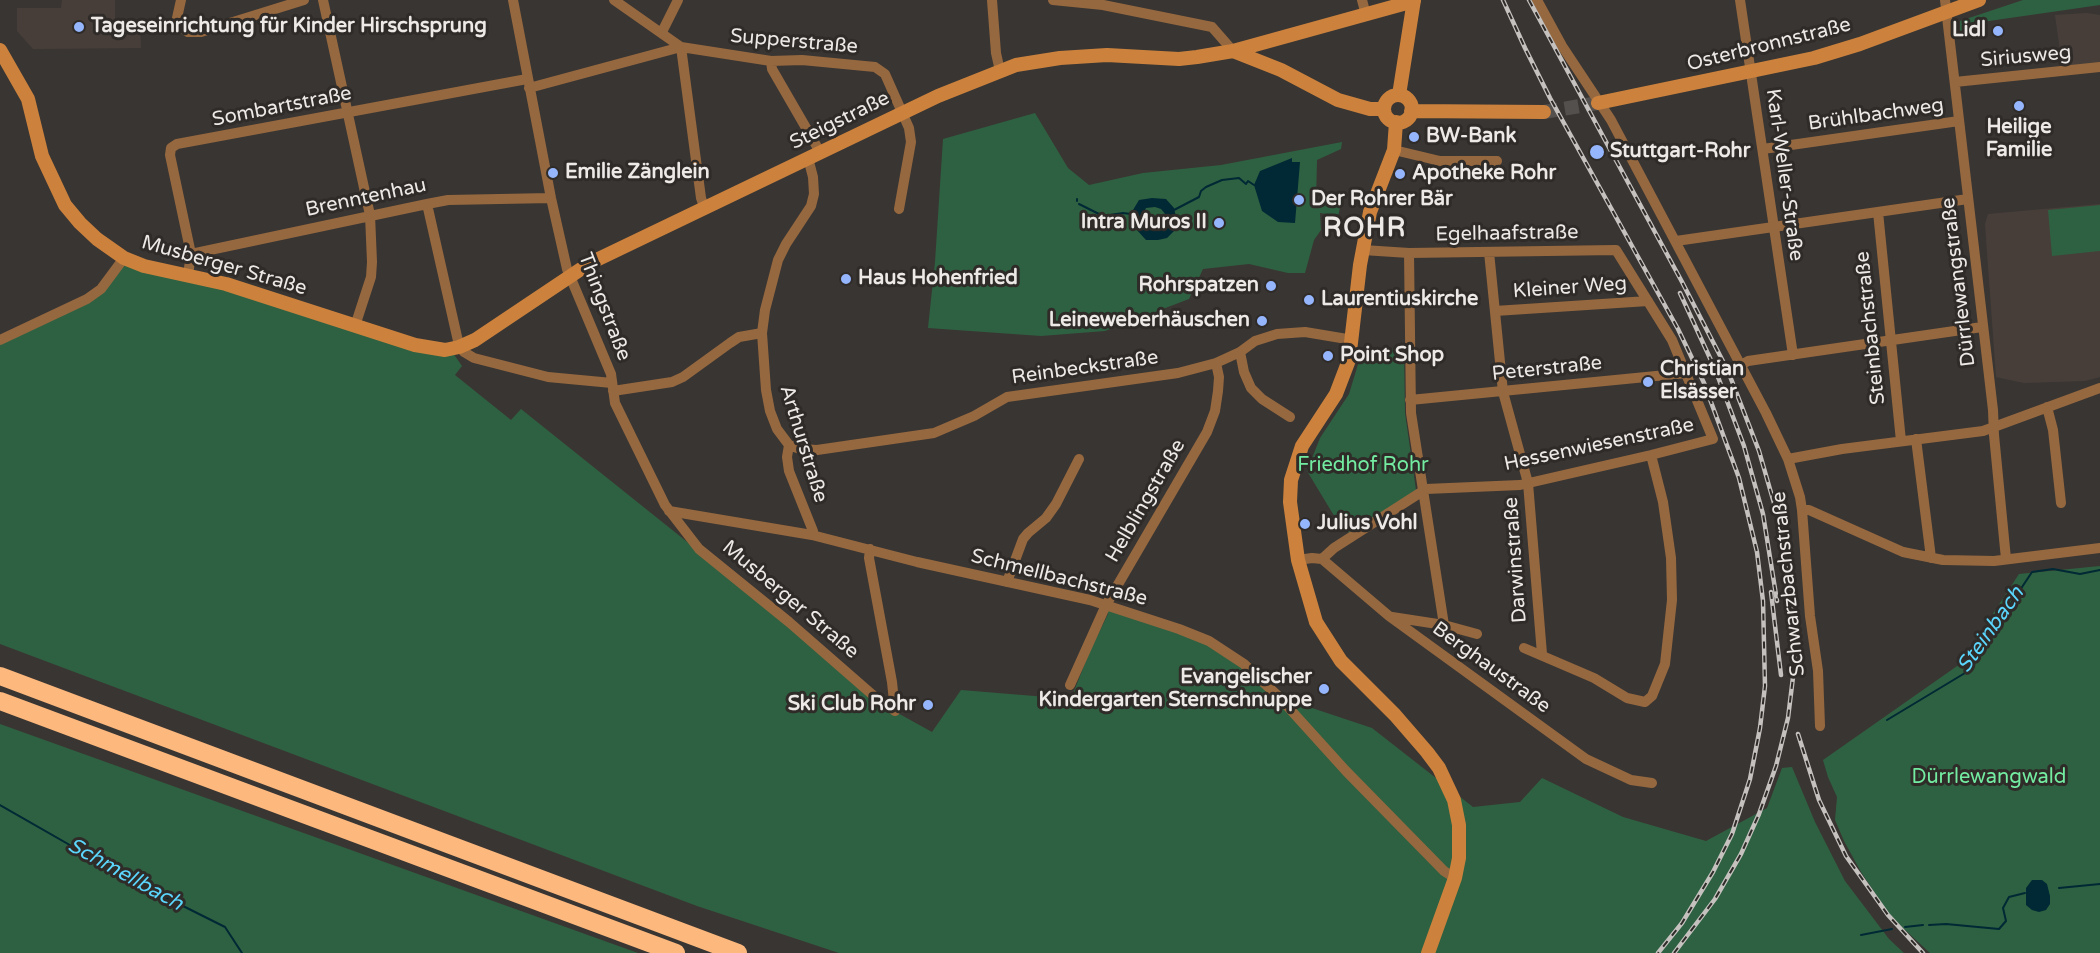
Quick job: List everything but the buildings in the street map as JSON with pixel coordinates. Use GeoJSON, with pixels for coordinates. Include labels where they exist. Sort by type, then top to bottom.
{"type":"FeatureCollection","features":[{"type":"Feature","properties":{"kind":"highway"},"geometry":{"type":"LineString","coordinates":[[0,676],[738,953]]}},
{"type":"Feature","properties":{"kind":"highway"},"geometry":{"type":"LineString","coordinates":[[0,701],[676,953]]}},
{"type":"Feature","properties":{"kind":"street"},"geometry":{"type":"LineString","coordinates":[[182,0],[177,18],[179,26],[188,32],[201,32],[304,0]]}},
{"type":"Feature","properties":{"kind":"street"},"geometry":{"type":"LineString","coordinates":[[323,0],[369,215],[371,277],[356,326]]}},
{"type":"Feature","properties":{"kind":"street","name":"Thingstraße"},"geometry":{"type":"LineString","coordinates":[[513,0],[567,269],[611,374],[615,403],[669,511]]}},
{"type":"Feature","properties":{"kind":"street","name":"Supperstraße"},"geometry":{"type":"LineString","coordinates":[[614,0],[681,47],[771,61],[802,60],[875,67],[885,74],[909,128],[910,142],[899,209]]}},
{"type":"Feature","properties":{"kind":"street"},"geometry":{"type":"LineString","coordinates":[[662,32],[678,0]]}},
{"type":"Feature","properties":{"kind":"street"},"geometry":{"type":"LineString","coordinates":[[992,0],[996,53],[1000,71]]}},
{"type":"Feature","properties":{"kind":"street"},"geometry":{"type":"LineString","coordinates":[[1362,0],[1366,15]]}},
{"type":"Feature","properties":{"kind":"street","name":"Schwarzbachstraße"},"geometry":{"type":"LineString","coordinates":[[1537,0],[1562,46],[1611,120],[1741,365],[1788,459],[1802,510],[1810,616],[1818,671],[1820,726]]}},
{"type":"Feature","properties":{"kind":"street","name":"Karl-Weller-Straße"},"geometry":{"type":"LineString","coordinates":[[1740,0],[1793,355]]}},
{"type":"Feature","properties":{"kind":"street","name":"Osterbronnstraße"},"geometry":{"type":"LineString","coordinates":[[1598,103],[1814,58],[1860,44],[1946,6],[1979,0]]}},
{"type":"Feature","properties":{"kind":"street"},"geometry":{"type":"LineString","coordinates":[[1059,1],[1103,5],[1212,27],[1233,51],[1257,60],[1338,100],[1370,109],[1384,109]]}},
{"type":"Feature","properties":{"kind":"street"},"geometry":{"type":"LineString","coordinates":[[1399,95],[1414,1]]}},
{"type":"Feature","properties":{"kind":"street","name":"Steigstraße"},"geometry":{"type":"LineString","coordinates":[[459,347],[475,340],[590,263],[968,82],[1034,61],[1107,55],[1179,59],[1233,51],[1414,1]]}},
{"type":"Feature","properties":{"kind":"street","name":"Dürrlewangstraße"},"geometry":{"type":"LineString","coordinates":[[1946,6],[1994,427],[2006,560]]}},
{"type":"Feature","properties":{"kind":"street"},"geometry":{"type":"LineString","coordinates":[[1257,60],[1258,43]]}},
{"type":"Feature","properties":{"kind":"street"},"geometry":{"type":"LineString","coordinates":[[681,47],[704,207]]}},
{"type":"Feature","properties":{"kind":"street","name":"Sombartstraße"},"geometry":{"type":"LineString","coordinates":[[188,275],[191,254],[170,155],[171,148],[177,144],[528,83],[681,47]]}},
{"type":"Feature","properties":{"kind":"street"},"geometry":{"type":"LineString","coordinates":[[0,50],[28,99],[42,156],[65,205],[97,239],[124,258]]}},
{"type":"Feature","properties":{"kind":"street","name":"Arthurstraße"},"geometry":{"type":"LineString","coordinates":[[771,61],[772,69],[814,155],[814,194],[811,206],[778,260],[765,310],[762,333],[766,390],[770,411],[777,429],[789,445],[787,457],[789,471],[813,531],[812,535]]}},
{"type":"Feature","properties":{"kind":"street","name":"Siriusweg"},"geometry":{"type":"LineString","coordinates":[[1955,82],[2100,67]]}},
{"type":"Feature","properties":{"kind":"street"},"geometry":{"type":"LineString","coordinates":[[1396,128],[1406,120],[1411,111],[1409,100],[1399,95],[1388,98],[1384,109],[1396,128],[1394,150],[1370,212],[1363,250],[1353,340],[1344,377],[1336,394],[1302,446],[1293,472],[1290,502],[1298,560],[1311,611],[1327,643],[1341,661],[1395,715],[1427,752],[1439,768],[1458,813],[1459,858],[1455,878],[1428,953]]}},
{"type":"Feature","properties":{"kind":"street"},"geometry":{"type":"LineString","coordinates":[[1411,111],[1544,112]]}},
{"type":"Feature","properties":{"kind":"street","name":"Brühlbachweg"},"geometry":{"type":"LineString","coordinates":[[1763,149],[1959,122]]}},
{"type":"Feature","properties":{"kind":"street"},"geometry":{"type":"LineString","coordinates":[[1394,150],[1440,160],[1497,161]]}},
{"type":"Feature","properties":{"kind":"street","name":"Brenntenhau"},"geometry":{"type":"LineString","coordinates":[[191,254],[448,200],[551,198]]}},
{"type":"Feature","properties":{"kind":"street"},"geometry":{"type":"LineString","coordinates":[[1676,241],[1968,199]]}},
{"type":"Feature","properties":{"kind":"street"},"geometry":{"type":"LineString","coordinates":[[427,204],[459,347],[474,358],[548,377],[613,387],[672,382],[683,378],[739,337],[762,333]]}},
{"type":"Feature","properties":{"kind":"street","name":"Steinbachstraße"},"geometry":{"type":"LineString","coordinates":[[1878,212],[1901,441]]}},
{"type":"Feature","properties":{"kind":"street","name":"Egelhaafstraße"},"geometry":{"type":"LineString","coordinates":[[1363,250],[1409,253],[1616,250],[1648,301]]}},
{"type":"Feature","properties":{"kind":"street","name":"Darwinstraße"},"geometry":{"type":"LineString","coordinates":[[1489,252],[1503,392],[1528,483],[1542,654]]}},
{"type":"Feature","properties":{"kind":"street"},"geometry":{"type":"LineString","coordinates":[[1409,253],[1410,400],[1444,625]]}},
{"type":"Feature","properties":{"kind":"street","name":"Musberger Straße"},"geometry":{"type":"LineString","coordinates":[[0,340],[87,299],[101,290],[124,258],[144,266],[249,291],[430,348],[445,350],[459,347]]}},
{"type":"Feature","properties":{"kind":"street"},"geometry":{"type":"LineString","coordinates":[[1648,301],[1672,340],[1687,373]]}},
{"type":"Feature","properties":{"kind":"street","name":"Kleiner Weg"},"geometry":{"type":"LineString","coordinates":[[1495,311],[1648,301]]}},
{"type":"Feature","properties":{"kind":"street"},"geometry":{"type":"LineString","coordinates":[[1741,365],[1749,361],[1982,327]]}},
{"type":"Feature","properties":{"kind":"street","name":"Reinbeckstraße"},"geometry":{"type":"LineString","coordinates":[[789,445],[800,449],[817,450],[934,433],[963,422],[1007,397],[1178,373],[1216,363],[1277,334],[1305,332],[1353,340]]}},
{"type":"Feature","properties":{"kind":"street"},"geometry":{"type":"LineString","coordinates":[[1240,352],[1244,372],[1251,388],[1262,399],[1290,417]]}},
{"type":"Feature","properties":{"kind":"street","name":"Helblingstraße"},"geometry":{"type":"LineString","coordinates":[[1070,685],[1106,605],[1207,432],[1215,411],[1218,391],[1219,377],[1216,363]]}},
{"type":"Feature","properties":{"kind":"street","name":"Peterstraße"},"geometry":{"type":"LineString","coordinates":[[1410,400],[1687,373]]}},
{"type":"Feature","properties":{"kind":"street","name":"Hessenwiesenstraße"},"geometry":{"type":"LineString","coordinates":[[1322,560],[1334,548],[1426,489],[1520,485],[1713,439],[1687,373]]}},
{"type":"Feature","properties":{"kind":"street"},"geometry":{"type":"LineString","coordinates":[[1788,459],[1983,431],[2100,388]]}},
{"type":"Feature","properties":{"kind":"street"},"geometry":{"type":"LineString","coordinates":[[2047,407],[2053,430],[2061,503]]}},
{"type":"Feature","properties":{"kind":"street"},"geometry":{"type":"LineString","coordinates":[[1916,439],[1931,558]]}},
{"type":"Feature","properties":{"kind":"street"},"geometry":{"type":"LineString","coordinates":[[1524,648],[1594,678],[1627,698],[1645,702],[1652,696],[1665,664],[1672,600],[1669,547],[1663,502],[1651,455]]}},
{"type":"Feature","properties":{"kind":"street"},"geometry":{"type":"LineString","coordinates":[[1007,582],[1023,539],[1051,511],[1079,459]]}},
{"type":"Feature","properties":{"kind":"street"},"geometry":{"type":"LineString","coordinates":[[1802,510],[1809,510],[1904,552],[1958,562],[2006,560],[2100,548]]}},
{"type":"Feature","properties":{"kind":"street","name":"Musberger Straße"},"geometry":{"type":"LineString","coordinates":[[669,511],[699,549],[789,622],[875,698],[895,711],[892,682]]}},
{"type":"Feature","properties":{"kind":"street","name":"Schmellbachstraße"},"geometry":{"type":"LineString","coordinates":[[669,511],[812,535],[1106,605],[1179,628],[1209,641],[1244,664],[1444,871],[1455,878]]}},
{"type":"Feature","properties":{"kind":"street"},"geometry":{"type":"LineString","coordinates":[[870,549],[869,558],[892,682],[875,698]]}},
{"type":"Feature","properties":{"kind":"street"},"geometry":{"type":"LineString","coordinates":[[1298,560],[1312,558],[1322,560]]}},
{"type":"Feature","properties":{"kind":"street","name":"Berghaustraße"},"geometry":{"type":"LineString","coordinates":[[1322,560],[1389,616],[1586,759],[1631,780],[1652,783]]}},
{"type":"Feature","properties":{"kind":"street"},"geometry":{"type":"LineString","coordinates":[[1389,616],[1444,625],[1477,634]]}},
{"type":"Feature","properties":{"kind":"shaded area","name":"Tageseinrichtung für Kinder Hirschsprung"},"geometry":{"type":"Polygon","coordinates":[[[62,0],[115,0],[115,23],[140,23],[141,48],[33,49],[17,31],[17,8],[61,8],[62,0]]]}},
{"type":"Feature","properties":{"kind":"shaded area"},"geometry":{"type":"Polygon","coordinates":[[[2087,13],[2100,15],[2100,67],[2063,72],[2055,15],[2087,13]]]}},
{"type":"Feature","properties":{"kind":"shaded area"},"geometry":{"type":"Polygon","coordinates":[[[2100,204],[2100,377],[2085,381],[2024,383],[1996,377],[1985,224],[1988,214],[2100,204]]]}},
{"type":"Feature","properties":{"kind":"green space"},"geometry":{"type":"Polygon","coordinates":[[[2023,0],[2100,0],[2100,5],[1982,22],[1967,33],[1960,34],[1960,21],[2023,0]]]}},
{"type":"Feature","properties":{"kind":"green space"},"geometry":{"type":"Polygon","coordinates":[[[1035,113],[1068,168],[1089,185],[1143,173],[1221,165],[1342,142],[1341,149],[1317,160],[1316,200],[1341,204],[1338,216],[1320,213],[1321,230],[1314,240],[1305,273],[1288,273],[1249,264],[1203,269],[1189,299],[1105,331],[1041,336],[928,328],[943,139],[1035,113]]]}},
{"type":"Feature","properties":{"kind":"green space"},"geometry":{"type":"Polygon","coordinates":[[[2100,205],[2100,251],[2052,256],[2048,210],[2100,205]]]}},
{"type":"Feature","properties":{"kind":"green space"},"geometry":{"type":"Polygon","coordinates":[[[124,264],[188,279],[453,353],[462,366],[455,375],[511,420],[521,409],[691,545],[876,701],[932,732],[961,690],[1071,699],[1089,653],[1108,614],[1106,605],[1209,641],[1279,697],[1372,728],[1473,807],[1520,802],[1542,778],[1623,817],[1706,841],[1767,808],[1782,768],[1792,767],[1815,822],[1845,881],[1889,939],[1904,953],[839,953],[697,906],[0,644],[0,340],[87,299],[124,264]]]}},
{"type":"Feature","properties":{"kind":"green space","name":"Friedhof Rohr"},"geometry":{"type":"Polygon","coordinates":[[[1363,348],[1404,349],[1405,413],[1416,490],[1350,534],[1333,514],[1307,471],[1320,438],[1349,394],[1363,348]]]}},
{"type":"Feature","properties":{"kind":"green space","name":"Dürrlewangwald"},"geometry":{"type":"Polygon","coordinates":[[[2100,566],[2100,953],[1930,953],[1891,917],[1861,872],[1835,820],[1837,797],[1823,760],[1960,664],[2019,574],[2100,566]]]}},
{"type":"Feature","properties":{"kind":"green space"},"geometry":{"type":"Polygon","coordinates":[[[0,724],[638,953],[0,953],[0,724]]]}},
{"type":"Feature","properties":{"kind":"water"},"geometry":{"type":"Polygon","coordinates":[[[1292,158],[1292,162],[1300,162],[1295,223],[1278,222],[1262,211],[1254,185],[1260,171],[1292,158]]]}},
{"type":"Feature","properties":{"kind":"water"},"geometry":{"type":"Polygon","coordinates":[[[1166,199],[1174,208],[1176,217],[1174,231],[1167,238],[1146,240],[1136,229],[1130,215],[1139,200],[1166,199]],[[1146,208],[1142,216],[1146,228],[1153,230],[1164,227],[1166,215],[1161,209],[1146,208]]]}},
{"type":"Feature","properties":{"kind":"water"},"geometry":{"type":"Polygon","coordinates":[[[2032,880],[2042,880],[2047,884],[2050,904],[2046,910],[2039,912],[2026,905],[2026,888],[2032,880]]]}},
{"type":"Feature","properties":{"kind":"waterway"},"geometry":{"type":"LineString","coordinates":[[1174,210],[1199,197],[1201,191],[1206,187],[1222,180],[1239,178],[1246,184],[1248,181],[1254,185]]}},
{"type":"Feature","properties":{"kind":"waterway"},"geometry":{"type":"LineString","coordinates":[[1079,204],[1103,216],[1131,214]]}},
{"type":"Feature","properties":{"kind":"waterway","name":"Steinbach"},"geometry":{"type":"LineString","coordinates":[[1887,720],[1965,673],[2032,572],[2053,569],[2080,574],[2100,570]]}},
{"type":"Feature","properties":{"kind":"waterway","name":"Schmellbach"},"geometry":{"type":"LineString","coordinates":[[0,805],[131,880],[225,927],[242,953]]}},
{"type":"Feature","properties":{"kind":"waterway","name":"Steinbach"},"geometry":{"type":"LineString","coordinates":[[2059,888],[2100,884]]}},
{"type":"Feature","properties":{"kind":"waterway","name":"Steinbach"},"geometry":{"type":"LineString","coordinates":[[1929,925],[1946,924],[1999,929],[2006,921],[2003,908],[2009,897],[2025,893]]}},
{"type":"Feature","properties":{"kind":"waterway","name":"Steinbach"},"geometry":{"type":"LineString","coordinates":[[1905,927],[1923,925]]}},
{"type":"Feature","properties":{"kind":"waterway","name":"Steinbach"},"geometry":{"type":"LineString","coordinates":[[1861,935],[1892,929]]}},
{"type":"Feature","properties":{"kind":"tunnel"},"geometry":{"type":"LineString","coordinates":[[1544,112],[1598,103]]}},
{"type":"Feature","properties":{"kind":"railway"},"geometry":{"type":"LineString","coordinates":[[1503,0],[1550,98],[1678,329],[1704,383],[1739,478],[1757,552],[1763,601],[1765,686],[1750,779],[1732,834],[1713,872],[1682,923],[1658,953]]}},
{"type":"Feature","properties":{"kind":"railway"},"geometry":{"type":"LineString","coordinates":[[1529,0],[1728,371],[1759,451],[1780,524],[1790,572],[1795,617],[1794,669],[1788,718],[1776,766],[1759,814],[1741,854],[1715,899],[1674,953]]}},
{"type":"Feature","properties":{"kind":"railway"},"geometry":{"type":"LineString","coordinates":[[1680,293],[1715,369],[1744,446],[1763,514],[1777,601]]}},
{"type":"Feature","properties":{"kind":"railway"},"geometry":{"type":"LineString","coordinates":[[1771,592],[1781,675]]}},
{"type":"Feature","properties":{"kind":"railway"},"geometry":{"type":"LineString","coordinates":[[1798,734],[1819,800],[1846,856],[1888,915],[1923,953]]}},
{"type":"Feature","properties":{"kind":"place","name":"Tageseinrichtung für Kinder Hirschsprung"},"geometry":{"type":"Point","coordinates":[79,27]}},
{"type":"Feature","properties":{"kind":"place","name":"Lidl"},"geometry":{"type":"Point","coordinates":[1998,31]}},
{"type":"Feature","properties":{"kind":"place","name":"Heilige Familie"},"geometry":{"type":"Point","coordinates":[2019,106]}},
{"type":"Feature","properties":{"kind":"place","name":"BW-Bank"},"geometry":{"type":"Point","coordinates":[1414,137]}},
{"type":"Feature","properties":{"kind":"place","name":"Stuttgart-Rohr"},"geometry":{"type":"Point","coordinates":[1597,152]}},
{"type":"Feature","properties":{"kind":"place","name":"Emilie Zänglein"},"geometry":{"type":"Point","coordinates":[553,173]}},
{"type":"Feature","properties":{"kind":"place","name":"Apotheke Rohr"},"geometry":{"type":"Point","coordinates":[1400,174]}},
{"type":"Feature","properties":{"kind":"place","name":"Der Rohrer Bär"},"geometry":{"type":"Point","coordinates":[1299,200]}},
{"type":"Feature","properties":{"kind":"place","name":"Intra Muros II"},"geometry":{"type":"Point","coordinates":[1219,223]}},
{"type":"Feature","properties":{"kind":"place","name":"Haus Hohenfried"},"geometry":{"type":"Point","coordinates":[846,279]}},
{"type":"Feature","properties":{"kind":"place","name":"Rohrspatzen"},"geometry":{"type":"Point","coordinates":[1271,286]}},
{"type":"Feature","properties":{"kind":"place","name":"Laurentiuskirche"},"geometry":{"type":"Point","coordinates":[1309,300]}},
{"type":"Feature","properties":{"kind":"place","name":"Leineweberhäuschen"},"geometry":{"type":"Point","coordinates":[1262,321]}},
{"type":"Feature","properties":{"kind":"place","name":"Point Shop"},"geometry":{"type":"Point","coordinates":[1328,356]}},
{"type":"Feature","properties":{"kind":"place","name":"Christian Elsässer"},"geometry":{"type":"Point","coordinates":[1648,382]}},
{"type":"Feature","properties":{"kind":"place","name":"Julius Vohl"},"geometry":{"type":"Point","coordinates":[1305,524]}},
{"type":"Feature","properties":{"kind":"place","name":"Evangelischer Kindergarten Sternschnuppe"},"geometry":{"type":"Point","coordinates":[1324,689]}},
{"type":"Feature","properties":{"kind":"place","name":"Ski Club Rohr"},"geometry":{"type":"Point","coordinates":[928,705]}},
{"type":"Feature","properties":{"kind":"district","name":"ROHR"},"geometry":{"type":"Point","coordinates":[1365,229]}}]}
